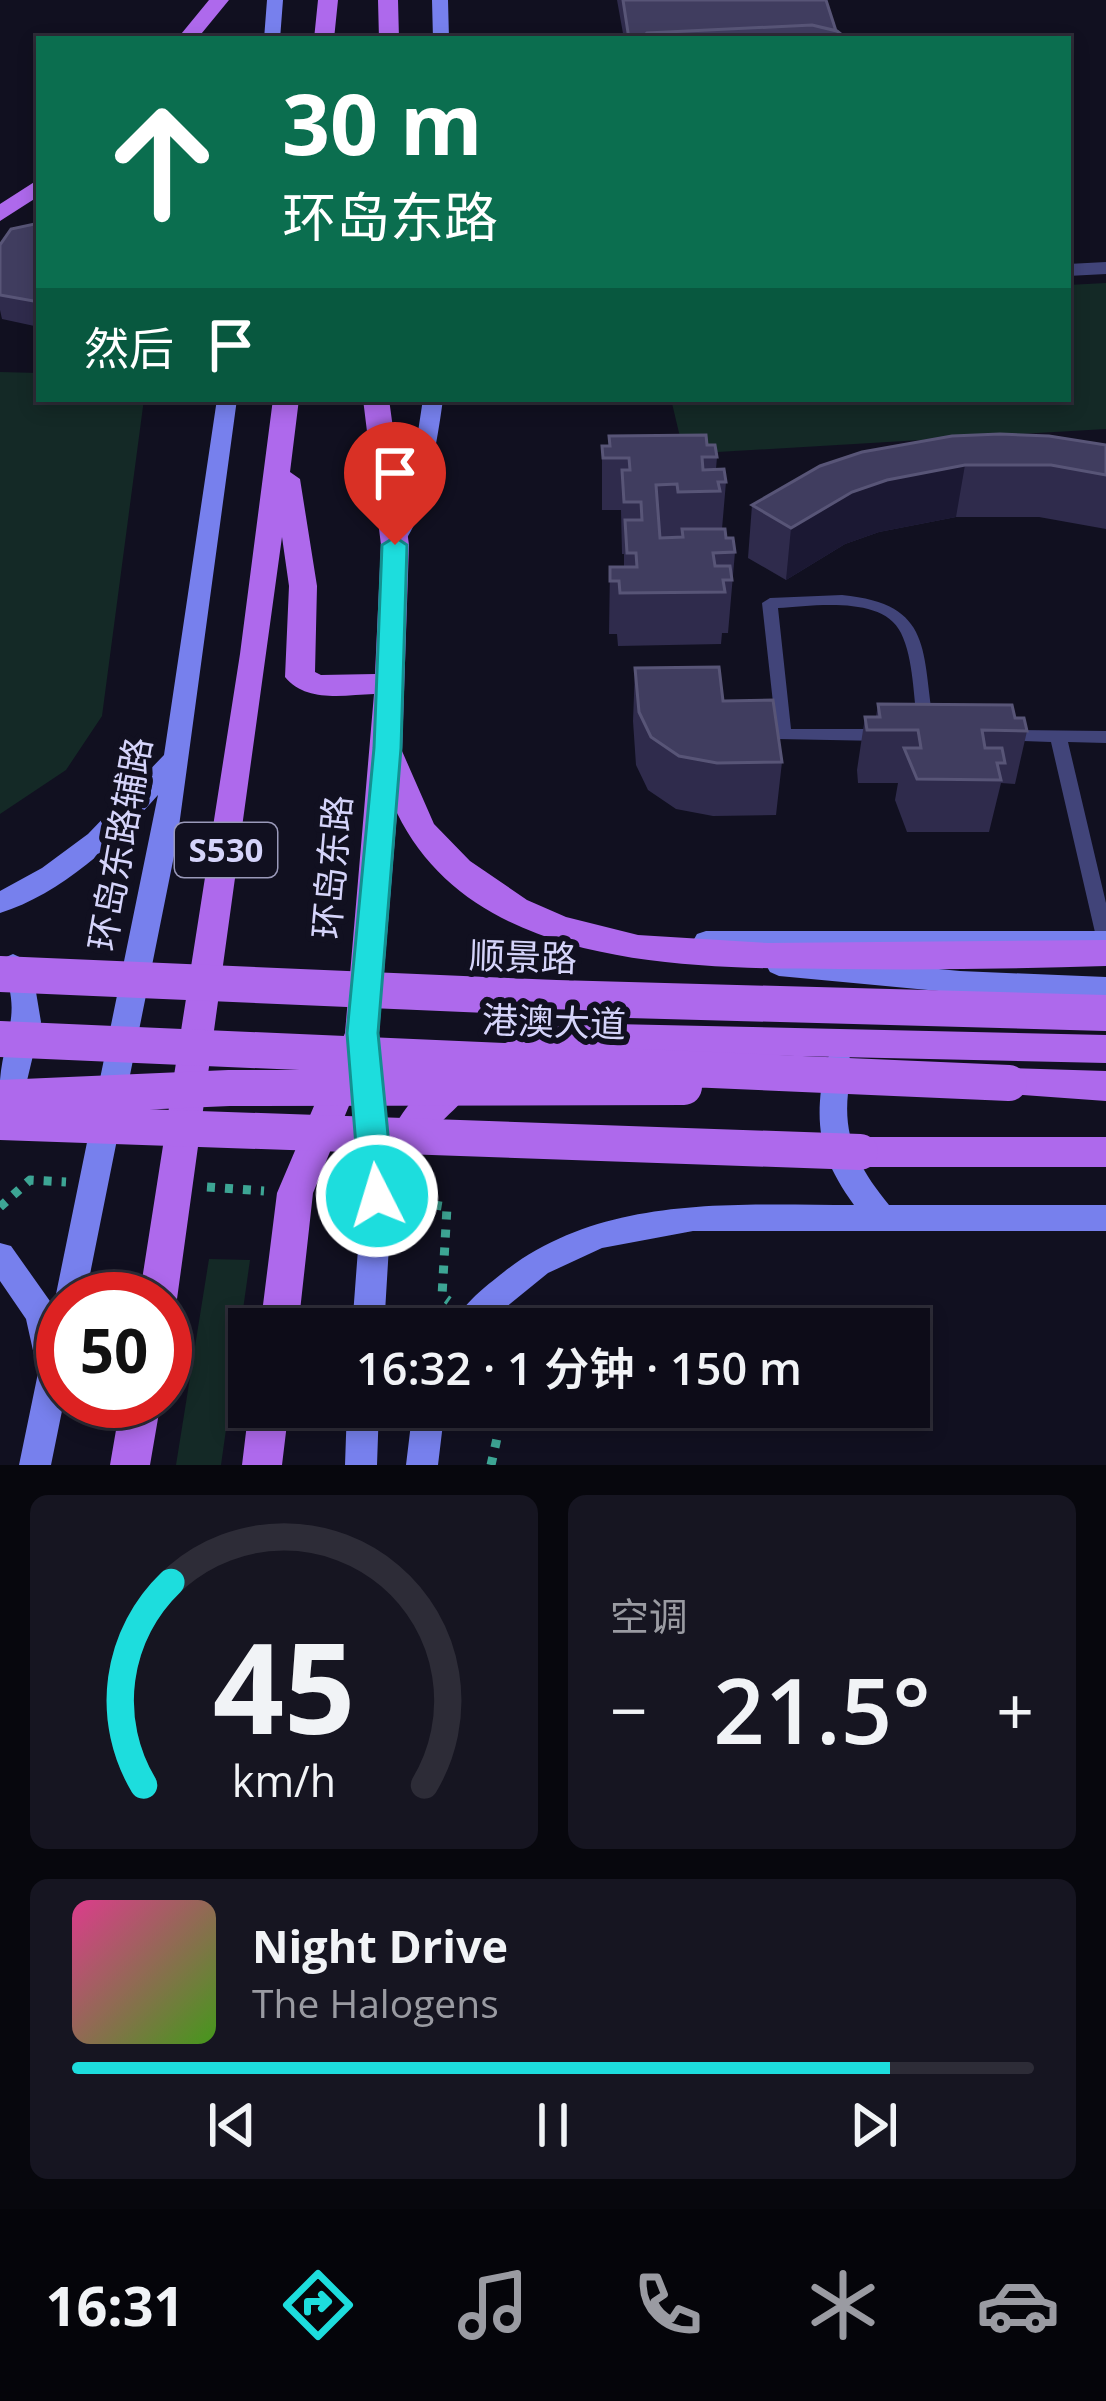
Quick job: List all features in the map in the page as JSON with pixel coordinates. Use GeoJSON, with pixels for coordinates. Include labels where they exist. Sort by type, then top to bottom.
{"type":"FeatureCollection","features":[{"type":"Feature","properties":{"kind":"main road"},"geometry":{"type":"LineString","coordinates":[[190,36],[219,0]]}},
{"type":"Feature","properties":{"kind":"main road"},"geometry":{"type":"LineString","coordinates":[[272,36],[275,0]]}},
{"type":"Feature","properties":{"kind":"main road"},"geometry":{"type":"LineString","coordinates":[[324,36],[328,0]]}},
{"type":"Feature","properties":{"kind":"main road"},"geometry":{"type":"LineString","coordinates":[[388,0],[389,36]]}},
{"type":"Feature","properties":{"kind":"main road"},"geometry":{"type":"LineString","coordinates":[[440,0],[441,36]]}},
{"type":"Feature","properties":{"kind":"main road"},"geometry":{"type":"LineString","coordinates":[[0,214],[36,188]]}},
{"type":"Feature","properties":{"kind":"main road","name":"环岛东路辅路"},"geometry":{"type":"LineString","coordinates":[[75,1272],[178,755],[226,402]]}},
{"type":"Feature","properties":{"kind":"main road","name":"S530"},"geometry":{"type":"LineString","coordinates":[[162,1272],[286,402]]}},
{"type":"Feature","properties":{"kind":"main road","name":"环岛东路"},"geometry":{"type":"LineString","coordinates":[[281,1308],[295,1193],[362,1033],[387,748],[395,545],[376,402]]}},
{"type":"Feature","properties":{"kind":"main road"},"geometry":{"type":"LineString","coordinates":[[395,545],[422,471],[433,402]]}},
{"type":"Feature","properties":{"kind":"main road"},"geometry":{"type":"LineString","coordinates":[[281,443],[303,586],[300,677],[317,685],[390,684]]}},
{"type":"Feature","properties":{"kind":"main road"},"geometry":{"type":"LineString","coordinates":[[387,748],[410,810],[431,845],[489,893],[533,921],[586,941],[900,977],[1106,988]]}},
{"type":"Feature","properties":{"kind":"main road"},"geometry":{"type":"LineString","coordinates":[[0,903],[88,849],[145,798],[178,755]]}},
{"type":"Feature","properties":{"kind":"main road"},"geometry":{"type":"LineString","coordinates":[[586,941],[1106,941]]}},
{"type":"Feature","properties":{"kind":"main road"},"geometry":{"type":"LineString","coordinates":[[632,948],[699,955],[932,958],[1106,953]]}},
{"type":"Feature","properties":{"kind":"main road"},"geometry":{"type":"LineString","coordinates":[[0,957],[19,968],[27,1022],[20,1065],[0,1123],[860,1152],[1106,1152]]}},
{"type":"Feature","properties":{"kind":"main road","name":"顺景路"},"geometry":{"type":"LineString","coordinates":[[0,974],[713,1003],[1106,1013]]}},
{"type":"Feature","properties":{"kind":"main road"},"geometry":{"type":"LineString","coordinates":[[846,1024],[900,977]]}},
{"type":"Feature","properties":{"kind":"main road"},"geometry":{"type":"LineString","coordinates":[[362,1033],[376,1215],[369,1308]]}},
{"type":"Feature","properties":{"kind":"main road"},"geometry":{"type":"LineString","coordinates":[[376,1215],[394,1162],[424,1108],[473,1069],[549,1041],[613,1038],[1106,1049]]}},
{"type":"Feature","properties":{"kind":"main road","name":"港澳大道"},"geometry":{"type":"LineString","coordinates":[[0,1039],[1106,1086]]}},
{"type":"Feature","properties":{"kind":"main road"},"geometry":{"type":"LineString","coordinates":[[839,1064],[831,1102],[839,1166],[881,1217]]}},
{"type":"Feature","properties":{"kind":"main road"},"geometry":{"type":"LineString","coordinates":[[0,1098],[229,1088],[547,1090],[1009,1083]]}},
{"type":"Feature","properties":{"kind":"main road"},"geometry":{"type":"LineString","coordinates":[[482,1308],[536,1263],[599,1235],[693,1218],[1106,1218]]}},
{"type":"Feature","properties":{"kind":"main road"},"geometry":{"type":"LineString","coordinates":[[0,1256],[36,1308]]}},
{"type":"Feature","properties":{"kind":"main road"},"geometry":{"type":"LineString","coordinates":[[35,1465],[43,1428]]}},
{"type":"Feature","properties":{"kind":"main road"},"geometry":{"type":"LineString","coordinates":[[130,1465],[136,1428]]}},
{"type":"Feature","properties":{"kind":"main road"},"geometry":{"type":"LineString","coordinates":[[262,1465],[266,1428]]}},
{"type":"Feature","properties":{"kind":"main road"},"geometry":{"type":"LineString","coordinates":[[361,1465],[362,1428]]}},
{"type":"Feature","properties":{"kind":"main road"},"geometry":{"type":"LineString","coordinates":[[422,1465],[426,1428]]}},
{"type":"Feature","properties":{"kind":"street"},"geometry":{"type":"LineString","coordinates":[[1071,270],[1106,268]]}},
{"type":"Feature","properties":{"kind":"lane"},"geometry":{"type":"LineString","coordinates":[[927,736],[910,638],[902,620],[867,604],[770,603],[783,735],[927,736],[949,736]]}},
{"type":"Feature","properties":{"kind":"lane"},"geometry":{"type":"LineString","coordinates":[[993,736],[1106,736]]}},
{"type":"Feature","properties":{"kind":"lane"},"geometry":{"type":"LineString","coordinates":[[1058,736],[1106,941]]}},
{"type":"Feature","properties":{"kind":"path"},"geometry":{"type":"LineString","coordinates":[[491,1465],[499,1428]]}},
{"type":"Feature","properties":{"kind":"green space"},"geometry":{"type":"Polygon","coordinates":[[[1106,283],[1106,429],[684,454],[672,402],[1071,402],[1071,285],[1106,283]]]}},
{"type":"Feature","properties":{"kind":"green space"},"geometry":{"type":"Polygon","coordinates":[[[0,372],[36,373],[36,402],[144,402],[102,716],[66,770],[0,814],[0,372]]]}},
{"type":"Feature","properties":{"kind":"green space"},"geometry":{"type":"Polygon","coordinates":[[[209,1259],[250,1260],[243,1308],[228,1308],[228,1416],[221,1465],[176,1465],[182,1428],[192,1428],[192,1365],[209,1259]]]}},
{"type":"Feature","properties":{"kind":"building"},"geometry":{"type":"Polygon","coordinates":[[[623,0],[826,0],[836,31],[812,25],[629,36],[623,0]]]}},
{"type":"Feature","properties":{"kind":"building"},"geometry":{"type":"Polygon","coordinates":[[[812,25],[843,36],[644,36],[812,25]]]}},
{"type":"Feature","properties":{"kind":"building"},"geometry":{"type":"Polygon","coordinates":[[[36,224],[36,301],[0,295],[0,245],[11,229],[36,224]]]}},
{"type":"Feature","properties":{"kind":"building"},"geometry":{"type":"Polygon","coordinates":[[[1000,434],[1106,445],[1106,475],[1051,465],[965,465],[852,492],[791,528],[752,505],[820,466],[862,452],[952,436],[1000,434]]]}},
{"type":"Feature","properties":{"kind":"building"},"geometry":{"type":"Polygon","coordinates":[[[706,435],[717,457],[702,457],[703,470],[724,469],[726,482],[718,482],[720,491],[678,492],[677,484],[656,485],[660,538],[683,537],[682,529],[725,529],[726,538],[733,538],[735,552],[713,553],[715,566],[730,566],[732,580],[723,580],[725,592],[620,593],[619,581],[610,581],[610,567],[637,567],[636,553],[627,553],[625,520],[642,520],[641,502],[624,502],[622,470],[630,470],[629,458],[603,458],[602,446],[610,446],[609,436],[706,435]]]}},
{"type":"Feature","properties":{"kind":"building"},"geometry":{"type":"Polygon","coordinates":[[[719,667],[723,701],[773,700],[782,762],[717,763],[679,756],[651,737],[639,712],[635,668],[719,667]]]}},
{"type":"Feature","properties":{"kind":"building"},"geometry":{"type":"Polygon","coordinates":[[[878,704],[1012,705],[1015,718],[1024,718],[1027,731],[982,730],[985,748],[1002,748],[1005,763],[997,763],[1001,780],[917,779],[904,748],[921,748],[918,730],[867,730],[865,717],[880,717],[878,704]]]}},
{"type":"Feature","properties":{"kind":"route"},"geometry":{"type":"LineString","coordinates":[[377,1196],[362,1033],[387,748],[395,545]]}}]}
